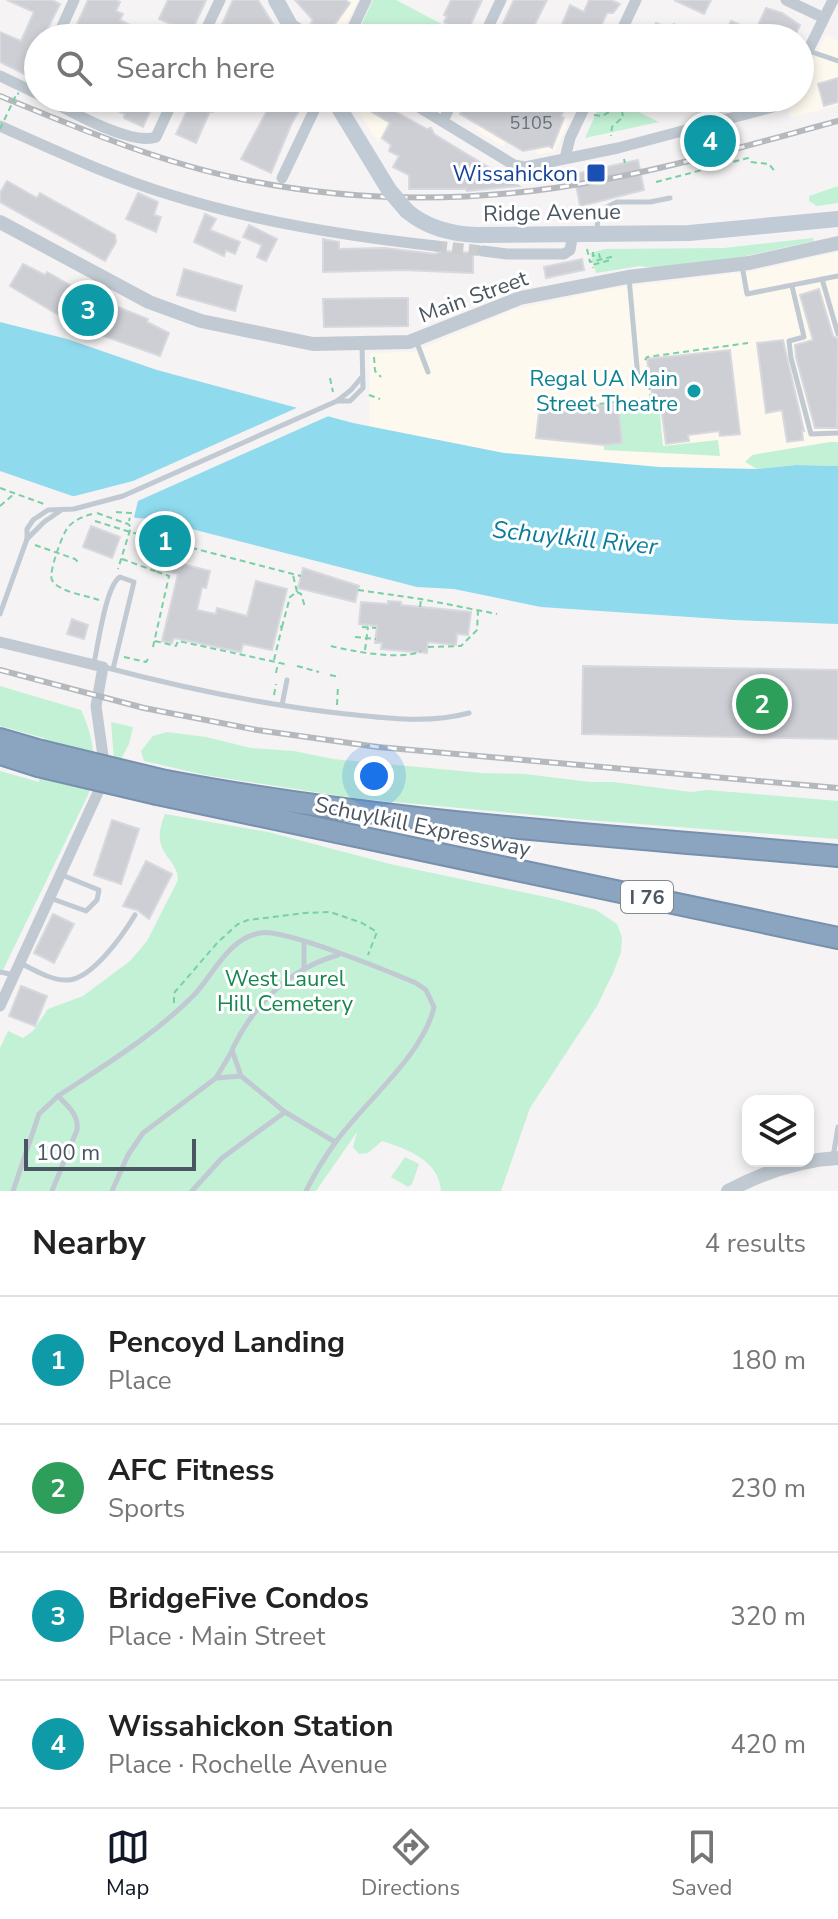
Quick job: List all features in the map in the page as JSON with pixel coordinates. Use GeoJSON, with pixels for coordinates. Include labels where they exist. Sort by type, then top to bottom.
{"type":"FeatureCollection","features":[{"type":"Feature","properties":{"kind":"highway","name":"Schuylkill Expressway"},"geometry":{"type":"LineString","coordinates":[[0,739],[40,758]]}},
{"type":"Feature","properties":{"kind":"highway","name":"Schuylkill Expressway"},"geometry":{"type":"LineString","coordinates":[[0,754],[40,758],[838,938]]}},
{"type":"Feature","properties":{"kind":"highway","name":"Schuylkill Expressway"},"geometry":{"type":"LineString","coordinates":[[159,787],[334,808],[838,856]]}},
{"type":"Feature","properties":{"kind":"highway"},"geometry":{"type":"LineString","coordinates":[[750,848],[838,865]]}},
{"type":"Feature","properties":{"kind":"main road"},"geometry":{"type":"LineString","coordinates":[[276,0],[289,24]]}},
{"type":"Feature","properties":{"kind":"main road","name":"Ridge Avenue"},"geometry":{"type":"LineString","coordinates":[[342,112],[389,190],[407,211],[433,227],[461,235],[689,233],[838,219]]}},
{"type":"Feature","properties":{"kind":"street"},"geometry":{"type":"LineString","coordinates":[[63,24],[74,0]]}},
{"type":"Feature","properties":{"kind":"street"},"geometry":{"type":"LineString","coordinates":[[209,24],[220,0]]}},
{"type":"Feature","properties":{"kind":"street"},"geometry":{"type":"LineString","coordinates":[[355,24],[366,0]]}},
{"type":"Feature","properties":{"kind":"street"},"geometry":{"type":"LineString","coordinates":[[490,24],[501,0]]}},
{"type":"Feature","properties":{"kind":"street"},"geometry":{"type":"LineString","coordinates":[[625,24],[636,0]]}},
{"type":"Feature","properties":{"kind":"street"},"geometry":{"type":"LineString","coordinates":[[786,0],[824,18]]}},
{"type":"Feature","properties":{"kind":"street"},"geometry":{"type":"LineString","coordinates":[[814,39],[833,0]]}},
{"type":"Feature","properties":{"kind":"street"},"geometry":{"type":"LineString","coordinates":[[287,21],[292,24]]}},
{"type":"Feature","properties":{"kind":"street"},"geometry":{"type":"LineString","coordinates":[[0,76],[24,87]]}},
{"type":"Feature","properties":{"kind":"street"},"geometry":{"type":"LineString","coordinates":[[74,112],[138,139],[156,137],[168,112]]}},
{"type":"Feature","properties":{"kind":"street"},"geometry":{"type":"LineString","coordinates":[[282,178],[313,112]]}},
{"type":"Feature","properties":{"kind":"street"},"geometry":{"type":"LineString","coordinates":[[428,112],[519,167],[629,145],[754,112]]}},
{"type":"Feature","properties":{"kind":"street"},"geometry":{"type":"LineString","coordinates":[[443,121],[447,112]]}},
{"type":"Feature","properties":{"kind":"street"},"geometry":{"type":"LineString","coordinates":[[565,158],[582,112]]}},
{"type":"Feature","properties":{"kind":"street"},"geometry":{"type":"LineString","coordinates":[[0,127],[77,160],[198,203],[276,223],[436,246]]}},
{"type":"Feature","properties":{"kind":"street","name":"Main Street"},"geometry":{"type":"LineString","coordinates":[[0,222],[142,299],[196,320],[304,343],[362,344],[416,340],[510,301],[628,277],[742,264],[838,243]]}},
{"type":"Feature","properties":{"kind":"street"},"geometry":{"type":"LineString","coordinates":[[483,251],[564,254],[570,250],[573,234]]}},
{"type":"Feature","properties":{"kind":"street"},"geometry":{"type":"LineString","coordinates":[[0,642],[103,667],[96,706],[103,750],[103,775],[95,802],[0,1006]]}},
{"type":"Feature","properties":{"kind":"street"},"geometry":{"type":"LineString","coordinates":[[728,1191],[784,1168],[835,1158]]}},
{"type":"Feature","properties":{"kind":"lane"},"geometry":{"type":"LineString","coordinates":[[814,53],[838,61]]}},
{"type":"Feature","properties":{"kind":"lane"},"geometry":{"type":"LineString","coordinates":[[598,233],[598,217],[610,205],[670,198]]}},
{"type":"Feature","properties":{"kind":"lane"},"geometry":{"type":"LineString","coordinates":[[742,264],[747,294],[838,276]]}},
{"type":"Feature","properties":{"kind":"lane"},"geometry":{"type":"LineString","coordinates":[[628,277],[638,378]]}},
{"type":"Feature","properties":{"kind":"lane"},"geometry":{"type":"LineString","coordinates":[[822,279],[838,334]]}},
{"type":"Feature","properties":{"kind":"lane"},"geometry":{"type":"LineString","coordinates":[[792,286],[804,337],[789,341],[791,358],[811,434],[838,433]]}},
{"type":"Feature","properties":{"kind":"lane"},"geometry":{"type":"LineString","coordinates":[[416,340],[428,372]]}},
{"type":"Feature","properties":{"kind":"lane"},"geometry":{"type":"LineString","coordinates":[[0,614],[27,540],[39,526],[60,511],[139,489],[322,407],[355,397],[363,388],[362,344]]}},
{"type":"Feature","properties":{"kind":"lane"},"geometry":{"type":"LineString","coordinates":[[117,577],[134,582],[103,667],[109,596],[117,577]]}},
{"type":"Feature","properties":{"kind":"lane"},"geometry":{"type":"LineString","coordinates":[[103,667],[282,705],[336,712],[424,721],[469,713]]}},
{"type":"Feature","properties":{"kind":"lane"},"geometry":{"type":"LineString","coordinates":[[282,705],[287,680]]}},
{"type":"Feature","properties":{"kind":"lane"},"geometry":{"type":"LineString","coordinates":[[50,898],[86,911],[97,900],[99,890],[61,875]]}},
{"type":"Feature","properties":{"kind":"lane"},"geometry":{"type":"LineString","coordinates":[[19,963],[60,979],[77,978],[108,952],[135,915]]}},
{"type":"Feature","properties":{"kind":"lane"},"geometry":{"type":"LineString","coordinates":[[13,1191],[39,1114],[58,1096],[178,1010],[198,991],[230,949],[260,933],[272,932],[416,983],[426,990],[434,1007],[425,1031],[408,1056],[335,1142],[306,1191]]}},
{"type":"Feature","properties":{"kind":"lane"},"geometry":{"type":"LineString","coordinates":[[304,942],[304,968]]}},
{"type":"Feature","properties":{"kind":"lane"},"geometry":{"type":"LineString","coordinates":[[112,1191],[128,1155],[143,1133],[216,1078],[259,1006],[275,989],[304,968],[340,955]]}},
{"type":"Feature","properties":{"kind":"lane"},"geometry":{"type":"LineString","coordinates":[[0,972],[14,975]]}},
{"type":"Feature","properties":{"kind":"lane"},"geometry":{"type":"LineString","coordinates":[[232,1050],[241,1076],[285,1112],[335,1142]]}},
{"type":"Feature","properties":{"kind":"lane"},"geometry":{"type":"LineString","coordinates":[[216,1078],[241,1076]]}},
{"type":"Feature","properties":{"kind":"lane"},"geometry":{"type":"LineString","coordinates":[[52,1191],[78,1122],[58,1096]]}},
{"type":"Feature","properties":{"kind":"lane"},"geometry":{"type":"LineString","coordinates":[[192,1191],[222,1158],[285,1112]]}},
{"type":"Feature","properties":{"kind":"lane"},"geometry":{"type":"LineString","coordinates":[[835,1158],[838,1127]]}},
{"type":"Feature","properties":{"kind":"path"},"geometry":{"type":"LineString","coordinates":[[0,127],[19,94]]}},
{"type":"Feature","properties":{"kind":"path"},"geometry":{"type":"LineString","coordinates":[[592,114],[602,116],[609,112]]}},
{"type":"Feature","properties":{"kind":"path"},"geometry":{"type":"LineString","coordinates":[[611,136],[612,127],[623,117],[622,112]]}},
{"type":"Feature","properties":{"kind":"path"},"geometry":{"type":"LineString","coordinates":[[656,182],[748,158],[751,162],[769,164],[776,173]]}},
{"type":"Feature","properties":{"kind":"path"},"geometry":{"type":"LineString","coordinates":[[588,250],[590,262],[611,257],[611,260],[592,265],[593,268]]}},
{"type":"Feature","properties":{"kind":"path"},"geometry":{"type":"LineString","coordinates":[[593,252],[593,256],[599,254],[600,259]]}},
{"type":"Feature","properties":{"kind":"path"},"geometry":{"type":"LineString","coordinates":[[730,346],[748,343]]}},
{"type":"Feature","properties":{"kind":"path"},"geometry":{"type":"LineString","coordinates":[[374,357],[375,371],[381,377]]}},
{"type":"Feature","properties":{"kind":"path"},"geometry":{"type":"LineString","coordinates":[[330,378],[337,401]]}},
{"type":"Feature","properties":{"kind":"path"},"geometry":{"type":"LineString","coordinates":[[365,394],[380,399]]}},
{"type":"Feature","properties":{"kind":"path"},"geometry":{"type":"LineString","coordinates":[[538,406],[539,394]]}},
{"type":"Feature","properties":{"kind":"path"},"geometry":{"type":"LineString","coordinates":[[0,488],[50,505]]}},
{"type":"Feature","properties":{"kind":"path"},"geometry":{"type":"LineString","coordinates":[[0,506],[14,493]]}},
{"type":"Feature","properties":{"kind":"path"},"geometry":{"type":"LineString","coordinates":[[114,507],[114,519]]}},
{"type":"Feature","properties":{"kind":"path"},"geometry":{"type":"LineString","coordinates":[[116,512],[131,513],[130,532],[119,569]]}},
{"type":"Feature","properties":{"kind":"path"},"geometry":{"type":"LineString","coordinates":[[97,513],[130,525]]}},
{"type":"Feature","properties":{"kind":"path"},"geometry":{"type":"LineString","coordinates":[[85,516],[66,529],[50,569],[52,580],[63,588],[100,601]]}},
{"type":"Feature","properties":{"kind":"path"},"geometry":{"type":"LineString","coordinates":[[95,521],[301,576]]}},
{"type":"Feature","properties":{"kind":"path"},"geometry":{"type":"LineString","coordinates":[[27,540],[78,562]]}},
{"type":"Feature","properties":{"kind":"path"},"geometry":{"type":"LineString","coordinates":[[155,571],[163,541]]}},
{"type":"Feature","properties":{"kind":"path"},"geometry":{"type":"LineString","coordinates":[[122,559],[169,576],[153,647]]}},
{"type":"Feature","properties":{"kind":"path"},"geometry":{"type":"LineString","coordinates":[[252,571],[254,564]]}},
{"type":"Feature","properties":{"kind":"path"},"geometry":{"type":"LineString","coordinates":[[293,574],[292,582],[305,607]]}},
{"type":"Feature","properties":{"kind":"path"},"geometry":{"type":"LineString","coordinates":[[358,590],[497,614]]}},
{"type":"Feature","properties":{"kind":"path"},"geometry":{"type":"LineString","coordinates":[[276,673],[280,626],[290,597],[297,592]]}},
{"type":"Feature","properties":{"kind":"path"},"geometry":{"type":"LineString","coordinates":[[420,607],[421,599]]}},
{"type":"Feature","properties":{"kind":"path"},"geometry":{"type":"LineString","coordinates":[[478,610],[477,630],[480,637]]}},
{"type":"Feature","properties":{"kind":"path"},"geometry":{"type":"LineString","coordinates":[[362,627],[376,628]]}},
{"type":"Feature","properties":{"kind":"path"},"geometry":{"type":"LineString","coordinates":[[365,651],[368,627]]}},
{"type":"Feature","properties":{"kind":"path"},"geometry":{"type":"LineString","coordinates":[[428,647],[458,647],[477,630]]}},
{"type":"Feature","properties":{"kind":"path"},"geometry":{"type":"LineString","coordinates":[[355,637],[376,639]]}},
{"type":"Feature","properties":{"kind":"path"},"geometry":{"type":"LineString","coordinates":[[155,641],[176,646],[178,641],[285,664]]}},
{"type":"Feature","properties":{"kind":"path"},"geometry":{"type":"LineString","coordinates":[[331,646],[407,656],[421,651]]}},
{"type":"Feature","properties":{"kind":"path"},"geometry":{"type":"LineString","coordinates":[[119,655],[146,662],[148,659]]}},
{"type":"Feature","properties":{"kind":"path"},"geometry":{"type":"LineString","coordinates":[[126,666],[128,658]]}},
{"type":"Feature","properties":{"kind":"path"},"geometry":{"type":"LineString","coordinates":[[297,666],[319,672]]}},
{"type":"Feature","properties":{"kind":"path"},"geometry":{"type":"LineString","coordinates":[[330,675],[340,677]]}},
{"type":"Feature","properties":{"kind":"path"},"geometry":{"type":"LineString","coordinates":[[274,698],[276,684]]}},
{"type":"Feature","properties":{"kind":"path"},"geometry":{"type":"LineString","coordinates":[[336,712],[338,686]]}},
{"type":"Feature","properties":{"kind":"shaded area"},"geometry":{"type":"Polygon","coordinates":[[[329,0],[358,0],[347,24],[310,24],[329,0]]]}},
{"type":"Feature","properties":{"kind":"shaded area"},"geometry":{"type":"Polygon","coordinates":[[[826,35],[838,41],[838,105],[814,112],[814,60],[826,35]]]}},
{"type":"Feature","properties":{"kind":"shaded area"},"geometry":{"type":"Polygon","coordinates":[[[359,112],[393,112],[378,143],[359,112]]]}},
{"type":"Feature","properties":{"kind":"shaded area"},"geometry":{"type":"Polygon","coordinates":[[[487,112],[523,112],[503,147],[476,130],[487,112]]]}},
{"type":"Feature","properties":{"kind":"shaded area"},"geometry":{"type":"Polygon","coordinates":[[[789,112],[813,112],[791,118],[789,112]]]}},
{"type":"Feature","properties":{"kind":"shaded area"},"geometry":{"type":"Polygon","coordinates":[[[555,113],[570,120],[555,151],[537,155],[536,149],[555,113]]]}},
{"type":"Feature","properties":{"kind":"shaded area"},"geometry":{"type":"Polygon","coordinates":[[[838,252],[838,466],[796,465],[757,469],[659,467],[504,453],[369,427],[370,353],[413,352],[513,310],[607,289],[754,271],[838,252]]]}},
{"type":"Feature","properties":{"kind":"green space"},"geometry":{"type":"Polygon","coordinates":[[[373,0],[396,0],[441,24],[362,24],[373,0]]]}},
{"type":"Feature","properties":{"kind":"green space"},"geometry":{"type":"Polygon","coordinates":[[[597,112],[639,112],[659,122],[585,138],[597,112]]]}},
{"type":"Feature","properties":{"kind":"green space"},"geometry":{"type":"Polygon","coordinates":[[[838,186],[838,203],[817,206],[809,201],[809,196],[838,186]]]}},
{"type":"Feature","properties":{"kind":"green space"},"geometry":{"type":"Polygon","coordinates":[[[813,238],[814,241],[741,257],[596,273],[590,253],[605,249],[724,248],[813,238]]]}},
{"type":"Feature","properties":{"kind":"green space"},"geometry":{"type":"Polygon","coordinates":[[[648,402],[649,406],[659,405],[663,446],[718,440],[720,456],[604,450],[604,445],[622,442],[619,409],[624,405],[648,402]]]}},
{"type":"Feature","properties":{"kind":"green space"},"geometry":{"type":"Polygon","coordinates":[[[838,442],[838,466],[796,465],[757,469],[745,462],[752,455],[838,442]]]}},
{"type":"Feature","properties":{"kind":"green space"},"geometry":{"type":"Polygon","coordinates":[[[0,686],[81,710],[92,741],[94,763],[88,795],[0,976],[0,771],[39,782],[47,741],[0,726],[0,686]]]}},
{"type":"Feature","properties":{"kind":"green space"},"geometry":{"type":"Polygon","coordinates":[[[111,722],[133,727],[129,744],[119,763],[114,760],[111,722]]]}},
{"type":"Feature","properties":{"kind":"green space"},"geometry":{"type":"Polygon","coordinates":[[[167,732],[333,759],[613,782],[691,792],[708,790],[838,801],[838,839],[353,798],[205,775],[144,761],[141,751],[153,736],[167,732]]]}},
{"type":"Feature","properties":{"kind":"green space","name":"West Laurel Hill Cemetery"},"geometry":{"type":"Polygon","coordinates":[[[165,814],[268,832],[390,864],[555,899],[596,910],[617,924],[622,937],[621,952],[614,971],[597,1006],[530,1108],[501,1191],[441,1191],[434,1171],[411,1152],[382,1141],[368,1153],[359,1154],[353,1147],[357,1132],[316,1191],[0,1191],[0,1048],[8,1031],[23,1038],[33,1031],[48,1009],[83,996],[130,961],[147,941],[178,880],[160,838],[165,814]]]}},
{"type":"Feature","properties":{"kind":"green space"},"geometry":{"type":"Polygon","coordinates":[[[405,1157],[419,1164],[408,1187],[391,1177],[405,1157]]]}},
{"type":"Feature","properties":{"kind":"water","name":"Schuylkill River"},"geometry":{"type":"Polygon","coordinates":[[[0,322],[67,339],[157,370],[353,423],[504,453],[659,467],[757,469],[796,465],[838,466],[838,624],[541,607],[454,589],[417,587],[153,519],[136,518],[0,471],[0,322]]]}},
{"type":"Feature","properties":{"kind":"pier"},"geometry":{"type":"Polygon","coordinates":[[[303,405],[333,414],[138,501],[133,521],[67,498],[133,481],[303,405]]]}},
{"type":"Feature","properties":{"kind":"building"},"geometry":{"type":"Polygon","coordinates":[[[7,0],[52,0],[60,4],[50,24],[29,24],[34,12],[7,0]]]}},
{"type":"Feature","properties":{"kind":"building"},"geometry":{"type":"Polygon","coordinates":[[[88,0],[115,0],[120,2],[116,11],[123,14],[120,20],[128,24],[77,24],[88,0]]]}},
{"type":"Feature","properties":{"kind":"building"},"geometry":{"type":"Polygon","coordinates":[[[168,0],[206,0],[195,24],[170,24],[159,19],[168,0]]]}},
{"type":"Feature","properties":{"kind":"building"},"geometry":{"type":"Polygon","coordinates":[[[233,0],[258,0],[273,24],[222,24],[233,0]]]}},
{"type":"Feature","properties":{"kind":"building"},"geometry":{"type":"Polygon","coordinates":[[[295,0],[345,0],[350,3],[335,24],[313,24],[313,20],[295,0]]]}},
{"type":"Feature","properties":{"kind":"building"},"geometry":{"type":"Polygon","coordinates":[[[451,0],[482,0],[471,24],[447,24],[444,22],[447,16],[444,15],[451,0]]]}},
{"type":"Feature","properties":{"kind":"building"},"geometry":{"type":"Polygon","coordinates":[[[514,0],[547,0],[535,24],[503,24],[514,0]]]}},
{"type":"Feature","properties":{"kind":"building"},"geometry":{"type":"Polygon","coordinates":[[[589,0],[611,0],[620,4],[613,13],[607,13],[602,24],[562,24],[570,5],[584,12],[589,0]]]}},
{"type":"Feature","properties":{"kind":"building"},"geometry":{"type":"Polygon","coordinates":[[[674,0],[711,0],[704,14],[674,0]]]}},
{"type":"Feature","properties":{"kind":"building"},"geometry":{"type":"Polygon","coordinates":[[[766,8],[782,13],[798,24],[759,24],[766,8]]]}},
{"type":"Feature","properties":{"kind":"building"},"geometry":{"type":"Polygon","coordinates":[[[0,32],[21,41],[24,34],[24,74],[0,62],[0,32]]]}},
{"type":"Feature","properties":{"kind":"building"},"geometry":{"type":"Polygon","coordinates":[[[838,78],[838,102],[824,106],[818,84],[838,78]]]}},
{"type":"Feature","properties":{"kind":"building"},"geometry":{"type":"Polygon","coordinates":[[[120,112],[150,112],[143,127],[124,118],[125,114],[120,112]]]}},
{"type":"Feature","properties":{"kind":"building"},"geometry":{"type":"Polygon","coordinates":[[[186,112],[210,112],[196,143],[176,134],[186,112]]]}},
{"type":"Feature","properties":{"kind":"building"},"geometry":{"type":"Polygon","coordinates":[[[266,112],[298,112],[271,173],[241,159],[266,112]]]}},
{"type":"Feature","properties":{"kind":"building"},"geometry":{"type":"Polygon","coordinates":[[[372,112],[396,112],[427,129],[431,128],[434,134],[519,186],[467,191],[409,189],[409,175],[393,167],[399,156],[389,151],[391,145],[382,138],[390,123],[372,112]]]}},
{"type":"Feature","properties":{"kind":"building"},"geometry":{"type":"Polygon","coordinates":[[[563,112],[561,116],[564,118],[552,148],[523,151],[460,114],[563,112]]]}},
{"type":"Feature","properties":{"kind":"building"},"geometry":{"type":"Polygon","coordinates":[[[638,160],[644,190],[580,206],[574,174],[638,160]]]}},
{"type":"Feature","properties":{"kind":"building"},"geometry":{"type":"Polygon","coordinates":[[[7,181],[37,198],[40,193],[115,235],[116,242],[105,261],[0,202],[0,193],[7,181]]]}},
{"type":"Feature","properties":{"kind":"building"},"geometry":{"type":"Polygon","coordinates":[[[138,193],[158,202],[154,215],[161,217],[156,232],[126,219],[138,193]]]}},
{"type":"Feature","properties":{"kind":"building"},"geometry":{"type":"Polygon","coordinates":[[[205,214],[216,219],[210,230],[240,242],[235,254],[226,250],[224,256],[194,242],[205,214]]]}},
{"type":"Feature","properties":{"kind":"building"},"geometry":{"type":"Polygon","coordinates":[[[249,225],[277,239],[266,261],[257,257],[262,245],[243,237],[249,225]]]}},
{"type":"Feature","properties":{"kind":"building"},"geometry":{"type":"Polygon","coordinates":[[[323,239],[339,242],[339,249],[473,253],[473,273],[402,270],[323,272],[323,239]]]}},
{"type":"Feature","properties":{"kind":"building"},"geometry":{"type":"Polygon","coordinates":[[[582,259],[584,270],[546,278],[544,267],[582,259]]]}},
{"type":"Feature","properties":{"kind":"building"},"geometry":{"type":"Polygon","coordinates":[[[23,264],[45,275],[47,272],[82,292],[81,295],[86,298],[84,302],[101,310],[103,305],[108,307],[110,304],[148,319],[147,322],[169,333],[160,356],[67,320],[10,286],[23,264]]]}},
{"type":"Feature","properties":{"kind":"building"},"geometry":{"type":"Polygon","coordinates":[[[184,269],[242,286],[235,311],[177,295],[184,269]]]}},
{"type":"Feature","properties":{"kind":"building"},"geometry":{"type":"Polygon","coordinates":[[[819,289],[833,336],[838,339],[837,428],[815,428],[796,357],[795,345],[813,340],[800,295],[819,289]]]}},
{"type":"Feature","properties":{"kind":"building"},"geometry":{"type":"Polygon","coordinates":[[[408,298],[408,326],[324,327],[323,299],[408,298]]]}},
{"type":"Feature","properties":{"kind":"building"},"geometry":{"type":"Polygon","coordinates":[[[783,340],[804,431],[803,440],[787,442],[782,410],[766,413],[757,343],[783,340]]]}},
{"type":"Feature","properties":{"kind":"building","name":"Regal UA Main Street Theatre"},"geometry":{"type":"Polygon","coordinates":[[[730,350],[740,434],[720,436],[719,431],[688,435],[689,441],[666,444],[660,399],[653,400],[647,359],[730,350]]]}},
{"type":"Feature","properties":{"kind":"building"},"geometry":{"type":"Polygon","coordinates":[[[618,403],[622,443],[604,445],[536,438],[539,412],[618,403]]]}},
{"type":"Feature","properties":{"kind":"building"},"geometry":{"type":"Polygon","coordinates":[[[153,519],[171,524],[168,534],[150,530],[153,519]]]}},
{"type":"Feature","properties":{"kind":"building"},"geometry":{"type":"Polygon","coordinates":[[[91,526],[120,537],[112,558],[83,547],[91,526]]]}},
{"type":"Feature","properties":{"kind":"building"},"geometry":{"type":"Polygon","coordinates":[[[162,559],[210,571],[206,588],[202,587],[197,610],[216,614],[217,608],[247,616],[256,581],[287,589],[272,650],[243,644],[241,652],[174,638],[172,643],[162,641],[178,574],[160,569],[162,559]]]}},
{"type":"Feature","properties":{"kind":"building"},"geometry":{"type":"Polygon","coordinates":[[[303,568],[359,586],[355,602],[298,588],[303,568]]]}},
{"type":"Feature","properties":{"kind":"building"},"geometry":{"type":"Polygon","coordinates":[[[388,601],[471,612],[468,635],[457,634],[456,645],[428,642],[427,653],[381,649],[382,643],[375,643],[377,626],[359,624],[361,602],[388,604],[388,601]]]}},
{"type":"Feature","properties":{"kind":"building"},"geometry":{"type":"Polygon","coordinates":[[[72,619],[88,625],[84,639],[67,634],[72,619]]]}},
{"type":"Feature","properties":{"kind":"building"},"geometry":{"type":"Polygon","coordinates":[[[583,666],[838,670],[838,739],[582,734],[583,666]]]}},
{"type":"Feature","properties":{"kind":"building"},"geometry":{"type":"Polygon","coordinates":[[[112,820],[139,829],[121,884],[94,875],[112,820]]]}},
{"type":"Feature","properties":{"kind":"building"},"geometry":{"type":"Polygon","coordinates":[[[146,861],[172,874],[149,919],[137,910],[123,906],[146,861]]]}},
{"type":"Feature","properties":{"kind":"building"},"geometry":{"type":"Polygon","coordinates":[[[53,914],[74,924],[54,963],[34,953],[53,914]]]}},
{"type":"Feature","properties":{"kind":"building"},"geometry":{"type":"Polygon","coordinates":[[[21,986],[47,996],[35,1026],[9,1016],[21,986]]]}},
{"type":"Feature","properties":{"kind":"tunnel"},"geometry":{"type":"LineString","coordinates":[[436,246],[483,251]]}},
{"type":"Feature","properties":{"kind":"railway"},"geometry":{"type":"LineString","coordinates":[[0,96],[24,106]]}},
{"type":"Feature","properties":{"kind":"railway"},"geometry":{"type":"LineString","coordinates":[[39,112],[179,163],[241,179],[331,193],[422,198],[512,193],[602,180],[721,153],[838,121]]}},
{"type":"Feature","properties":{"kind":"railway"},"geometry":{"type":"LineString","coordinates":[[0,670],[144,708],[257,730],[378,747],[838,788]]}},
{"type":"Feature","properties":{"kind":"place","name":"Wissahickon Station"},"geometry":{"type":"Point","coordinates":[710,141]}},
{"type":"Feature","properties":{"kind":"place","name":"Wissahickon"},"geometry":{"type":"Point","coordinates":[596,173]}},
{"type":"Feature","properties":{"kind":"place","name":"BridgeFive Condos"},"geometry":{"type":"Point","coordinates":[88,310]}},
{"type":"Feature","properties":{"kind":"place","name":"Regal UA Main Street Theatre"},"geometry":{"type":"Point","coordinates":[694,391]}},
{"type":"Feature","properties":{"kind":"place","name":"Pencoyd Landing"},"geometry":{"type":"Point","coordinates":[165,541]}},
{"type":"Feature","properties":{"kind":"place","name":"AFC Fitness"},"geometry":{"type":"Point","coordinates":[762,704]}}]}
